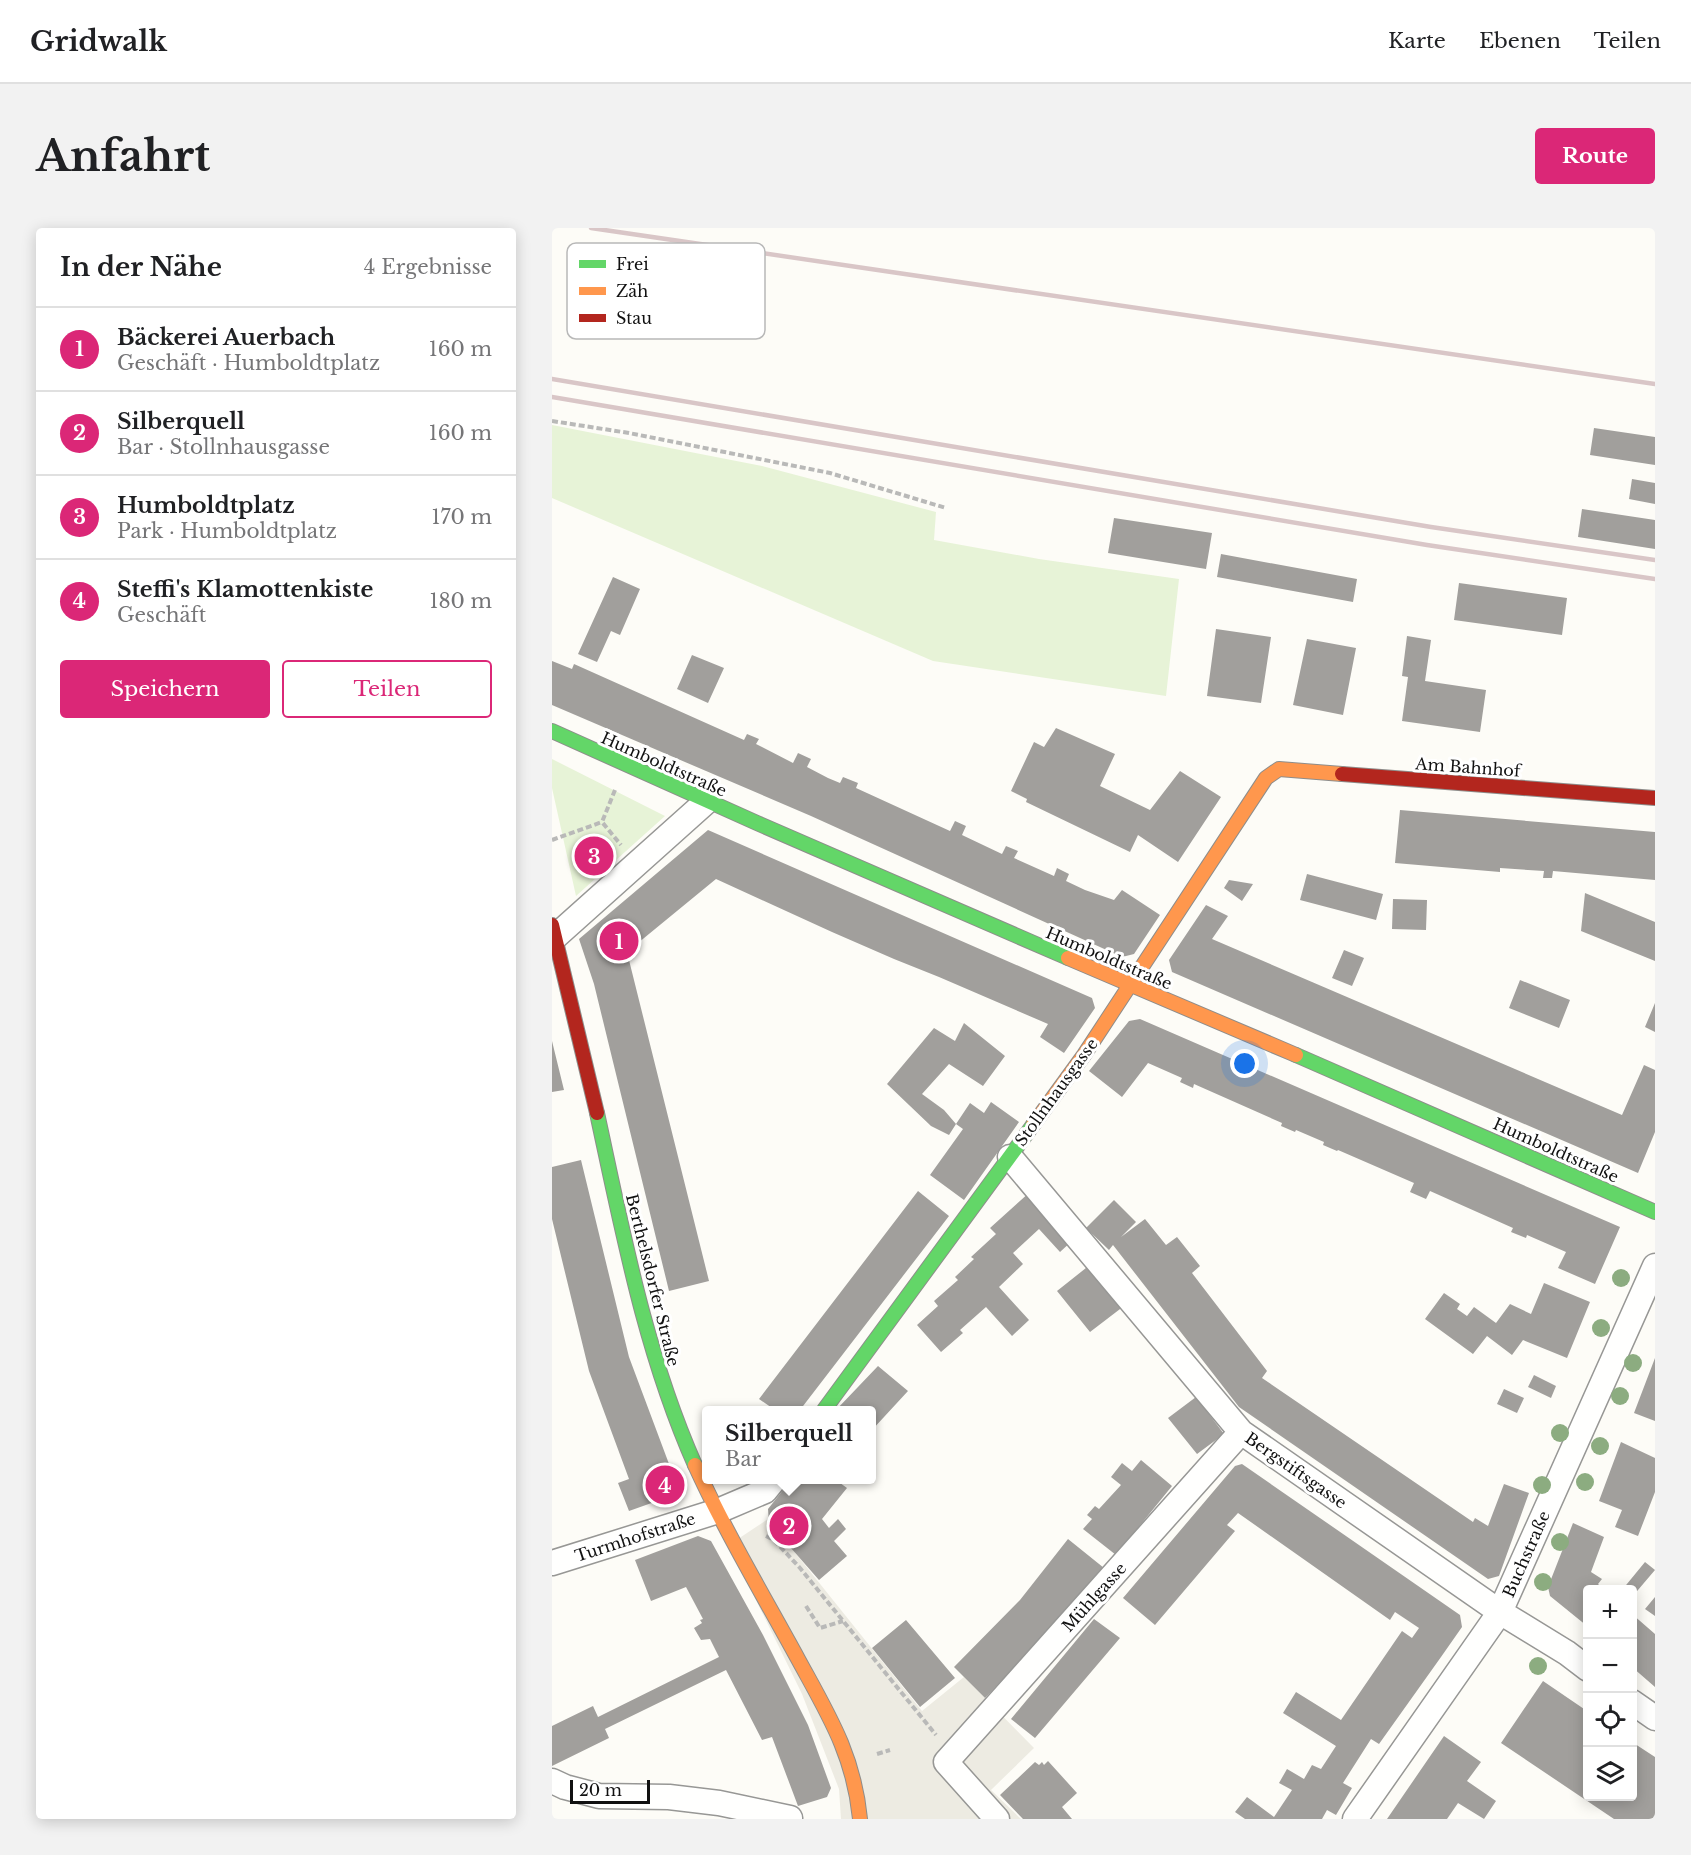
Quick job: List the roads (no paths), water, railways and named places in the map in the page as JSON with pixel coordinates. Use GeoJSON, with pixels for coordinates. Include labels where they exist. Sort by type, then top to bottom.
{"type":"FeatureCollection","features":[{"type":"Feature","properties":{"kind":"street","name":"Humboldtstraße"},"geometry":{"type":"LineString","coordinates":[[552,731],[707,801],[1655,1212]]}},
{"type":"Feature","properties":{"kind":"street","name":"Am Bahnhof"},"geometry":{"type":"LineString","coordinates":[[1279,769],[1655,798]]}},
{"type":"Feature","properties":{"kind":"street","name":"Stollnhausgasse"},"geometry":{"type":"LineString","coordinates":[[827,1406],[1084,1055],[1266,778],[1279,769]]}},
{"type":"Feature","properties":{"kind":"street"},"geometry":{"type":"LineString","coordinates":[[553,931],[637,864],[707,801]]}},
{"type":"Feature","properties":{"kind":"street","name":"Berthelsdorfer Straße"},"geometry":{"type":"LineString","coordinates":[[553,931],[592,1091],[638,1299],[654,1357],[676,1422],[702,1477]]}},
{"type":"Feature","properties":{"kind":"street","name":"Bergstiftsgasse"},"geometry":{"type":"LineString","coordinates":[[1010,1157],[1241,1432],[1500,1612],[1567,1653],[1583,1666]]}},
{"type":"Feature","properties":{"kind":"street","name":"Buchstraße"},"geometry":{"type":"LineString","coordinates":[[1356,1819],[1500,1612],[1655,1266]]}},
{"type":"Feature","properties":{"kind":"street","name":"Mühlgasse"},"geometry":{"type":"LineString","coordinates":[[997,1819],[946,1762],[1241,1432]]}},
{"type":"Feature","properties":{"kind":"street","name":"Berthelsdorfer Straße"},"geometry":{"type":"LineString","coordinates":[[705,1484],[837,1731],[850,1763],[858,1793],[860,1819]]}},
{"type":"Feature","properties":{"kind":"street"},"geometry":{"type":"LineString","coordinates":[[718,1511],[765,1491],[770,1484]]}},
{"type":"Feature","properties":{"kind":"street","name":"Turmhofstraße"},"geometry":{"type":"LineString","coordinates":[[552,1563],[718,1511]]}},
{"type":"Feature","properties":{"kind":"street"},"geometry":{"type":"LineString","coordinates":[[1637,1705],[1655,1718]]}},
{"type":"Feature","properties":{"kind":"street"},"geometry":{"type":"LineString","coordinates":[[552,1781],[599,1796],[669,1797],[719,1803],[790,1818]]}},
{"type":"Feature","properties":{"kind":"railway"},"geometry":{"type":"LineString","coordinates":[[591,228],[693,243]]}},
{"type":"Feature","properties":{"kind":"railway"},"geometry":{"type":"LineString","coordinates":[[765,254],[1655,384]]}},
{"type":"Feature","properties":{"kind":"railway"},"geometry":{"type":"LineString","coordinates":[[552,379],[1431,527],[1655,560]]}},
{"type":"Feature","properties":{"kind":"railway"},"geometry":{"type":"LineString","coordinates":[[552,397],[1427,545],[1655,579]]}},
{"type":"Feature","properties":{"kind":"place","name":"Humboldtplatz"},"geometry":{"type":"Point","coordinates":[594,856]}},
{"type":"Feature","properties":{"kind":"place","name":"Bäckerei Auerbach"},"geometry":{"type":"Point","coordinates":[619,941]}},
{"type":"Feature","properties":{"kind":"place","name":"Steffi's Klamottenkiste"},"geometry":{"type":"Point","coordinates":[665,1485]}},
{"type":"Feature","properties":{"kind":"place","name":"Silberquell"},"geometry":{"type":"Point","coordinates":[789,1526]}}]}
